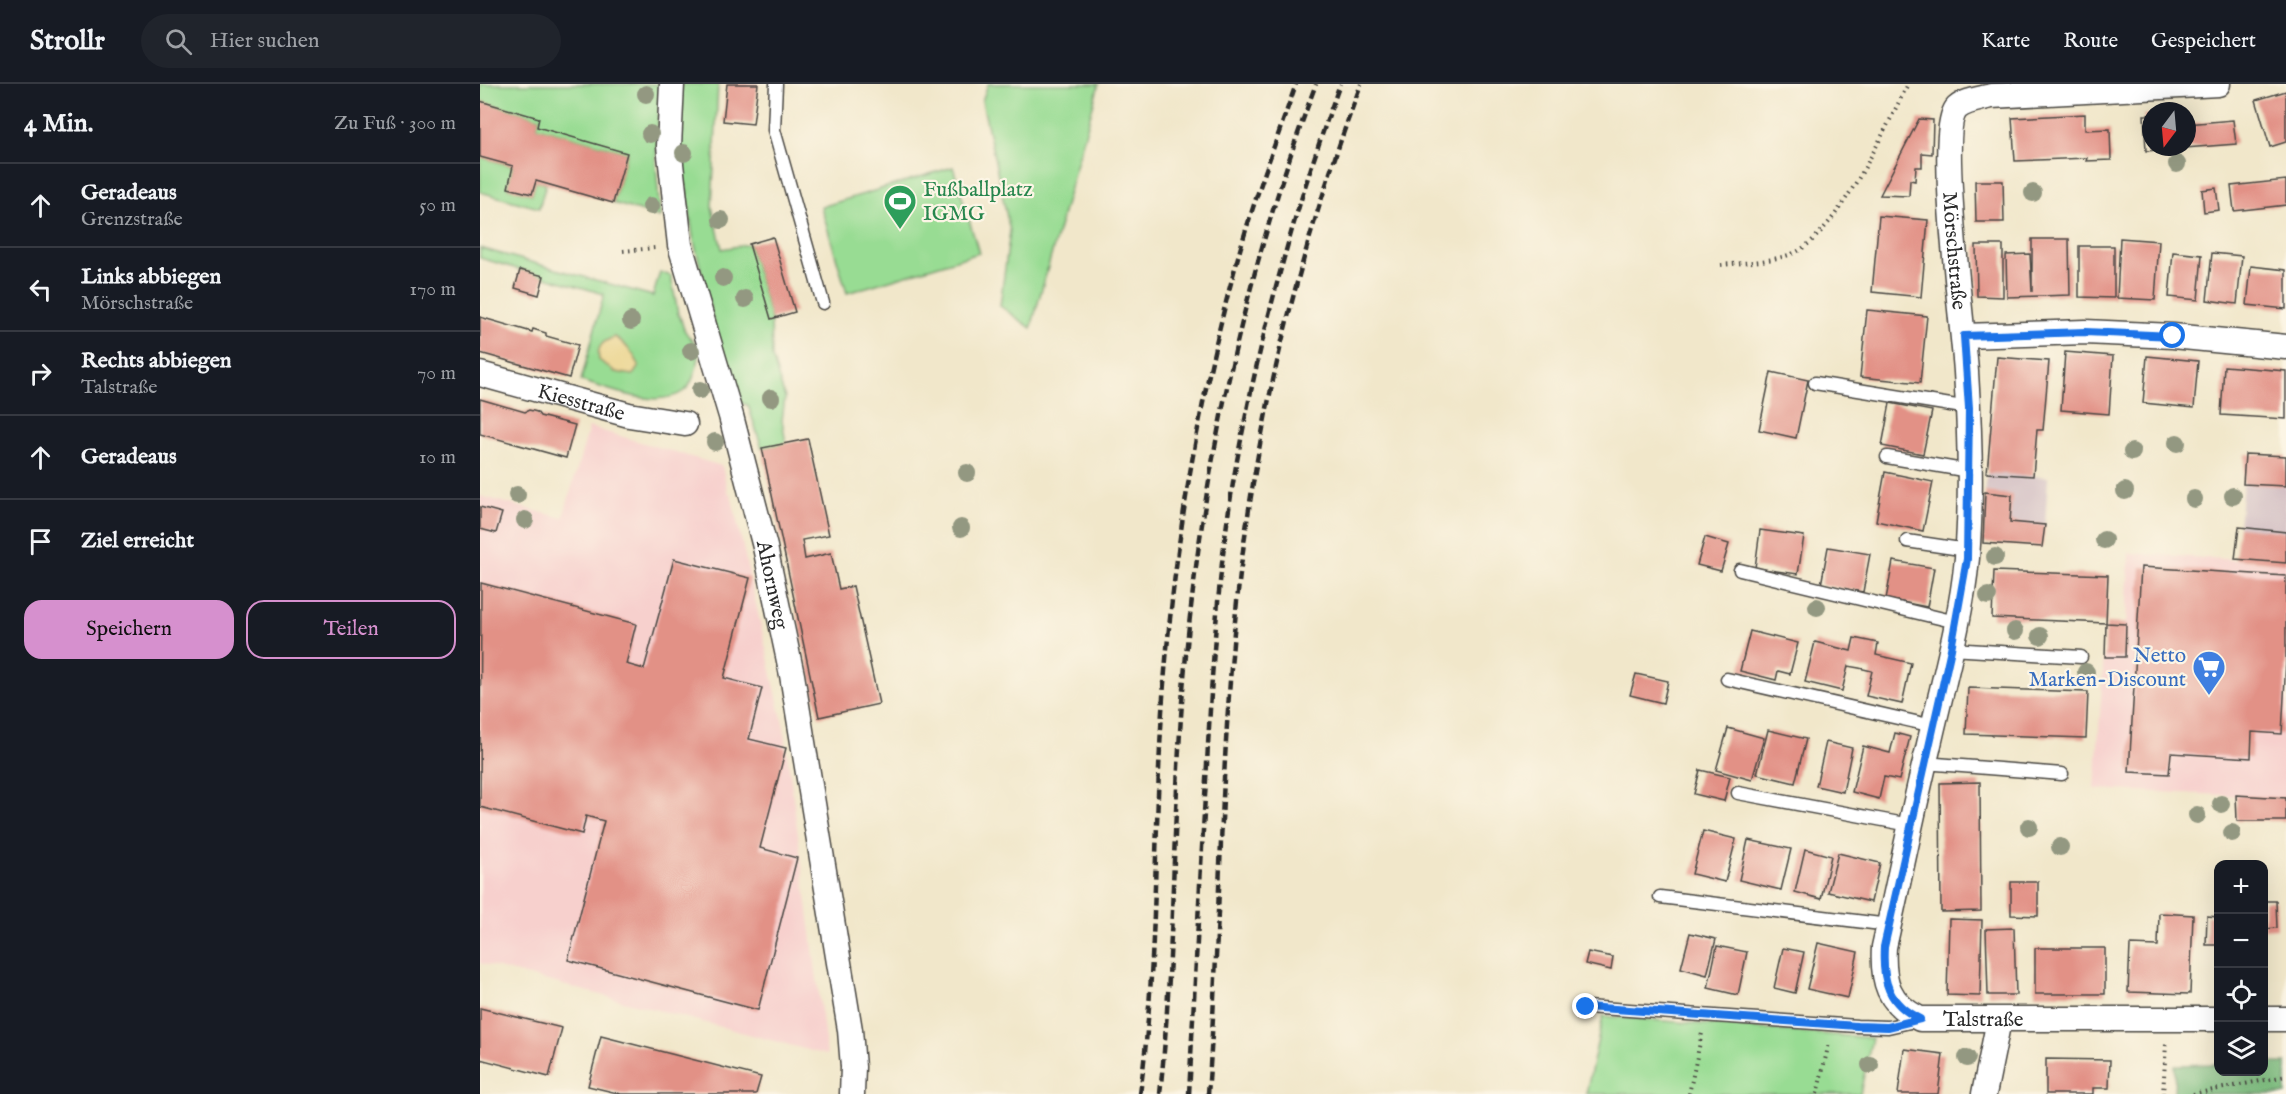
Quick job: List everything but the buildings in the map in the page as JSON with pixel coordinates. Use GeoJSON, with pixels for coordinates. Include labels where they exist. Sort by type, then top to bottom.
{"type":"FeatureCollection","features":[{"type":"Feature","properties":{"kind":"street","name":"Ahornweg"},"geometry":{"type":"LineString","coordinates":[[672,84],[669,146],[680,244],[731,416],[765,547],[792,675],[850,1030],[853,1067],[852,1094]]}},
{"type":"Feature","properties":{"kind":"street","name":"Mörschstraße"},"geometry":{"type":"LineString","coordinates":[[1920,1019],[1904,1012],[1895,1000],[1883,968],[1884,947],[1910,825],[1951,649],[1967,550],[1969,408],[1964,336],[1954,256],[1950,169],[1950,132],[1957,108],[1971,101],[2014,94],[2218,84]]}},
{"type":"Feature","properties":{"kind":"street"},"geometry":{"type":"LineString","coordinates":[[1964,336],[2085,332],[2173,336],[2286,347]]}},
{"type":"Feature","properties":{"kind":"street","name":"Kiesstraße"},"geometry":{"type":"LineString","coordinates":[[480,374],[629,415],[685,424]]}},
{"type":"Feature","properties":{"kind":"street"},"geometry":{"type":"LineString","coordinates":[[2268,1019],[2286,1018]]}},
{"type":"Feature","properties":{"kind":"street","name":"Talstraße"},"geometry":{"type":"LineString","coordinates":[[1920,1019],[2214,1019]]}},
{"type":"Feature","properties":{"kind":"street"},"geometry":{"type":"LineString","coordinates":[[1984,1094],[2000,1020]]}},
{"type":"Feature","properties":{"kind":"lane"},"geometry":{"type":"LineString","coordinates":[[776,84],[774,130],[823,303]]}},
{"type":"Feature","properties":{"kind":"lane"},"geometry":{"type":"LineString","coordinates":[[1815,383],[1969,408]]}},
{"type":"Feature","properties":{"kind":"lane"},"geometry":{"type":"LineString","coordinates":[[1887,457],[1969,471]]}},
{"type":"Feature","properties":{"kind":"lane"},"geometry":{"type":"LineString","coordinates":[[1907,541],[1967,550]]}},
{"type":"Feature","properties":{"kind":"lane"},"geometry":{"type":"LineString","coordinates":[[1740,570],[1956,622]]}},
{"type":"Feature","properties":{"kind":"lane"},"geometry":{"type":"LineString","coordinates":[[1951,649],[2081,657]]}},
{"type":"Feature","properties":{"kind":"lane"},"geometry":{"type":"LineString","coordinates":[[1727,679],[1933,726]]}},
{"type":"Feature","properties":{"kind":"lane"},"geometry":{"type":"LineString","coordinates":[[1924,763],[2062,774]]}},
{"type":"Feature","properties":{"kind":"lane"},"geometry":{"type":"LineString","coordinates":[[1738,793],[1910,825]]}},
{"type":"Feature","properties":{"kind":"lane"},"geometry":{"type":"LineString","coordinates":[[1660,897],[1889,924]]}},
{"type":"Feature","properties":{"kind":"lane","name":"Talstraße"},"geometry":{"type":"LineString","coordinates":[[1586,1007],[1888,1027],[1920,1019]]}},
{"type":"Feature","properties":{"kind":"path"},"geometry":{"type":"LineString","coordinates":[[1721,265],[1760,261],[1797,252],[1823,232],[1883,134],[1908,84]]}},
{"type":"Feature","properties":{"kind":"path"},"geometry":{"type":"LineString","coordinates":[[1689,1094],[1705,1016]]}},
{"type":"Feature","properties":{"kind":"path"},"geometry":{"type":"LineString","coordinates":[[2163,1094],[2167,1019]]}},
{"type":"Feature","properties":{"kind":"path"},"geometry":{"type":"LineString","coordinates":[[1817,1094],[1833,1024]]}},
{"type":"Feature","properties":{"kind":"path"},"geometry":{"type":"LineString","coordinates":[[2193,1094],[2286,1076]]}},
{"type":"Feature","properties":{"kind":"shaded area"},"geometry":{"type":"Polygon","coordinates":[[[589,427],[722,466],[728,493],[731,494],[784,728],[827,1055],[480,963],[480,496],[563,518],[589,427]]]}},
{"type":"Feature","properties":{"kind":"shaded area"},"geometry":{"type":"Polygon","coordinates":[[[1987,473],[2048,477],[2045,525],[2010,522],[2012,495],[1985,492],[1987,473]]]}},
{"type":"Feature","properties":{"kind":"shaded area"},"geometry":{"type":"Polygon","coordinates":[[[2243,484],[2286,486],[2286,532],[2239,527],[2243,484]]]}},
{"type":"Feature","properties":{"kind":"shaded area","name":"Netto Marken-Discount"},"geometry":{"type":"Polygon","coordinates":[[[2129,553],[2286,563],[2286,798],[2095,789],[2106,623],[2126,623],[2129,553]]]}},
{"type":"Feature","properties":{"kind":"green space"},"geometry":{"type":"Polygon","coordinates":[[[480,84],[660,84],[656,164],[660,217],[613,203],[627,153],[537,127],[539,118],[480,101],[480,84]]]}},
{"type":"Feature","properties":{"kind":"green space"},"geometry":{"type":"Polygon","coordinates":[[[681,84],[718,84],[712,207],[722,249],[749,244],[771,319],[772,357],[785,398],[782,420],[786,444],[762,448],[748,405],[732,399],[693,237],[686,186],[677,154],[681,84]]]}},
{"type":"Feature","properties":{"kind":"green space"},"geometry":{"type":"Polygon","coordinates":[[[988,84],[1099,84],[1031,328],[1000,306],[1010,231],[982,101],[988,84]]]}},
{"type":"Feature","properties":{"kind":"green space"},"geometry":{"type":"Polygon","coordinates":[[[480,157],[513,166],[508,188],[532,194],[536,181],[546,184],[539,208],[480,192],[480,157]]]}},
{"type":"Feature","properties":{"kind":"green space","name":"Fußballplatz IGMG"},"geometry":{"type":"Polygon","coordinates":[[[953,167],[979,253],[847,293],[821,207],[953,167]]]}},
{"type":"Feature","properties":{"kind":"green space"},"geometry":{"type":"Polygon","coordinates":[[[480,248],[653,296],[660,272],[671,276],[678,314],[685,331],[699,351],[698,362],[689,385],[684,391],[661,399],[619,393],[581,381],[604,294],[480,258],[480,248]]]}},
{"type":"Feature","properties":{"kind":"green space"},"geometry":{"type":"Polygon","coordinates":[[[1603,1016],[1872,1038],[1860,1094],[1586,1094],[1603,1016]]]}},
{"type":"Feature","properties":{"kind":"green space"},"geometry":{"type":"Polygon","coordinates":[[[2268,1063],[2286,1063],[2286,1094],[2174,1094],[2175,1065],[2214,1064],[2214,1076],[2268,1076],[2268,1063]]]}},
{"type":"Feature","properties":{"kind":"sand"},"geometry":{"type":"Polygon","coordinates":[[[615,337],[629,350],[639,366],[633,375],[615,372],[599,360],[601,345],[615,337]]]}},
{"type":"Feature","properties":{"kind":"railway"},"geometry":{"type":"LineString","coordinates":[[1140,1094],[1150,989],[1165,671],[1176,565],[1192,459],[1202,406],[1240,250],[1296,84]]}},
{"type":"Feature","properties":{"kind":"railway"},"geometry":{"type":"LineString","coordinates":[[1160,1094],[1165,1041],[1181,719],[1193,591],[1203,517],[1231,370],[1248,298],[1268,226],[1316,84]]}},
{"type":"Feature","properties":{"kind":"railway"},"geometry":{"type":"LineString","coordinates":[[1189,1094],[1211,692],[1216,620],[1228,513],[1254,377],[1278,278],[1307,181],[1340,84]]}},
{"type":"Feature","properties":{"kind":"railway"},"geometry":{"type":"LineString","coordinates":[[1208,1094],[1228,703],[1240,574],[1249,510],[1259,448],[1286,325],[1320,205],[1361,84]]}},
{"type":"Feature","properties":{"kind":"place","name":"Fußballplatz IGMG"},"geometry":{"type":"Point","coordinates":[900,230]}},
{"type":"Feature","properties":{"kind":"place","name":"Netto Marken-Discount"},"geometry":{"type":"Point","coordinates":[2209,696]}},
{"type":"Feature","properties":{"kind":"route"},"geometry":{"type":"LineString","coordinates":[[1586,1007],[1857,1026],[1888,1027],[1920,1019],[1904,1012],[1888,986],[1883,968],[1884,947],[1951,649],[1967,559],[1969,408],[1964,336],[2085,332],[2173,336]]}}]}
